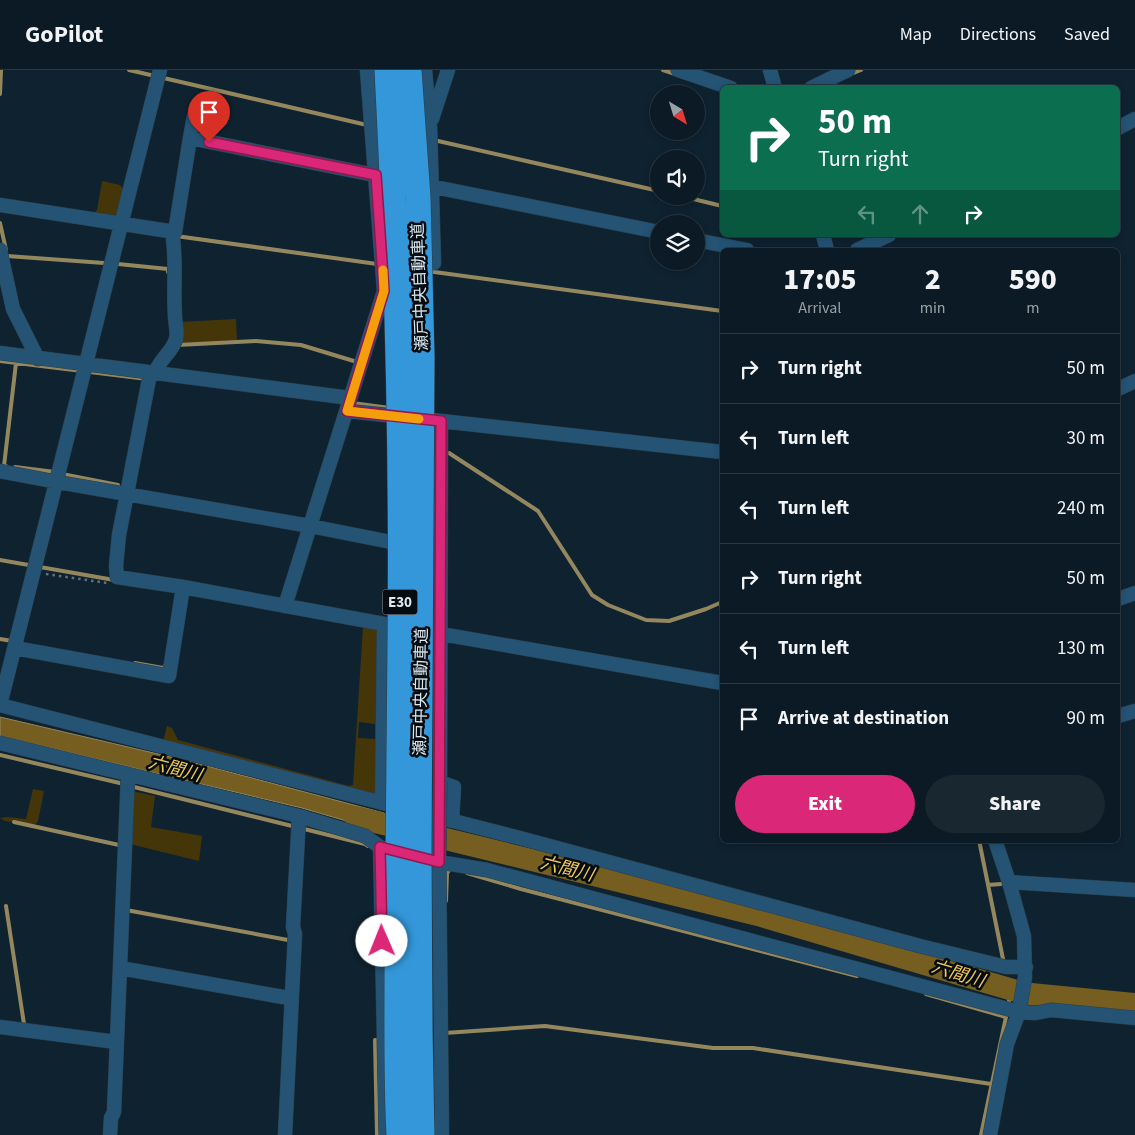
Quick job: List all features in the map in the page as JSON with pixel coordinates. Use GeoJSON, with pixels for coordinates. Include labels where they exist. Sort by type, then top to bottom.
{"type":"FeatureCollection","features":[{"type":"Feature","properties":{"kind":"highway","name":"瀬戸中央自動車道"},"geometry":{"type":"LineString","coordinates":[[388,70],[399,360],[400,641],[396,844],[400,1135]]}},
{"type":"Feature","properties":{"kind":"highway","name":"瀬戸中央自動車道"},"geometry":{"type":"LineString","coordinates":[[409,70],[418,197],[422,356],[420,849],[422,1135]]}},
{"type":"Feature","properties":{"kind":"street"},"geometry":{"type":"LineString","coordinates":[[367,70],[384,291]]}},
{"type":"Feature","properties":{"kind":"street"},"geometry":{"type":"LineString","coordinates":[[285,606],[384,291],[391,279],[408,263],[434,257],[430,126],[425,70]]}},
{"type":"Feature","properties":{"kind":"street"},"geometry":{"type":"LineString","coordinates":[[430,126],[448,70]]}},
{"type":"Feature","properties":{"kind":"street"},"geometry":{"type":"LineString","coordinates":[[678,70],[722,85]]}},
{"type":"Feature","properties":{"kind":"street"},"geometry":{"type":"LineString","coordinates":[[770,70],[774,85]]}},
{"type":"Feature","properties":{"kind":"street"},"geometry":{"type":"LineString","coordinates":[[817,85],[848,70]]}},
{"type":"Feature","properties":{"kind":"street"},"geometry":{"type":"LineString","coordinates":[[158,73],[121,228],[0,705],[452,821],[920,946],[1026,972]]}},
{"type":"Feature","properties":{"kind":"street"},"geometry":{"type":"LineString","coordinates":[[194,116],[175,232],[172,235],[175,318],[178,333],[174,346],[150,377],[122,493],[116,566],[117,576],[183,590],[285,606],[720,683]]}},
{"type":"Feature","properties":{"kind":"street"},"geometry":{"type":"LineString","coordinates":[[1120,127],[1135,119]]}},
{"type":"Feature","properties":{"kind":"street"},"geometry":{"type":"LineString","coordinates":[[190,138],[650,230]]}},
{"type":"Feature","properties":{"kind":"street"},"geometry":{"type":"LineString","coordinates":[[0,205],[121,228],[172,235]]}},
{"type":"Feature","properties":{"kind":"street"},"geometry":{"type":"LineString","coordinates":[[861,248],[884,237]]}},
{"type":"Feature","properties":{"kind":"street"},"geometry":{"type":"LineString","coordinates":[[705,242],[737,248]]}},
{"type":"Feature","properties":{"kind":"street"},"geometry":{"type":"LineString","coordinates":[[0,250],[13,309],[38,358]]}},
{"type":"Feature","properties":{"kind":"street"},"geometry":{"type":"LineString","coordinates":[[0,354],[38,358],[85,369],[349,404],[441,421],[720,452]]}},
{"type":"Feature","properties":{"kind":"street"},"geometry":{"type":"LineString","coordinates":[[1120,388],[1135,381]]}},
{"type":"Feature","properties":{"kind":"street"},"geometry":{"type":"LineString","coordinates":[[441,421],[439,858],[442,1135]]}},
{"type":"Feature","properties":{"kind":"street"},"geometry":{"type":"LineString","coordinates":[[0,471],[59,476],[122,493],[310,526],[441,552]]}},
{"type":"Feature","properties":{"kind":"street"},"geometry":{"type":"LineString","coordinates":[[16,644],[169,676],[183,590]]}},
{"type":"Feature","properties":{"kind":"street"},"geometry":{"type":"LineString","coordinates":[[1120,598],[1135,593]]}},
{"type":"Feature","properties":{"kind":"street"},"geometry":{"type":"LineString","coordinates":[[382,803],[384,624]]}},
{"type":"Feature","properties":{"kind":"street"},"geometry":{"type":"LineString","coordinates":[[1120,715],[1135,711]]}},
{"type":"Feature","properties":{"kind":"street"},"geometry":{"type":"LineString","coordinates":[[0,743],[128,781],[299,824],[365,836],[380,847],[439,858],[487,870],[1019,1009],[1036,1013],[1051,1010],[1135,1018]]}},
{"type":"Feature","properties":{"kind":"street"},"geometry":{"type":"LineString","coordinates":[[110,1135],[114,1112],[113,1042],[120,968],[128,781]]}},
{"type":"Feature","properties":{"kind":"street"},"geometry":{"type":"LineString","coordinates":[[440,782],[454,787],[452,821]]}},
{"type":"Feature","properties":{"kind":"street"},"geometry":{"type":"LineString","coordinates":[[285,1135],[287,997],[299,824]]}},
{"type":"Feature","properties":{"kind":"street"},"geometry":{"type":"LineString","coordinates":[[990,1135],[1007,1044],[1019,1009],[1026,972],[1024,936],[996,843]]}},
{"type":"Feature","properties":{"kind":"street"},"geometry":{"type":"LineString","coordinates":[[380,847],[386,1135]]}},
{"type":"Feature","properties":{"kind":"street"},"geometry":{"type":"LineString","coordinates":[[1009,882],[1135,890]]}},
{"type":"Feature","properties":{"kind":"street"},"geometry":{"type":"LineString","coordinates":[[120,968],[287,997]]}},
{"type":"Feature","properties":{"kind":"street"},"geometry":{"type":"LineString","coordinates":[[0,1027],[113,1042]]}},
{"type":"Feature","properties":{"kind":"path"},"geometry":{"type":"LineString","coordinates":[[35,568],[110,584],[112,582]]}},
{"type":"Feature","properties":{"kind":"shaded area"},"geometry":{"type":"Polygon","coordinates":[[[102,181],[120,185],[124,191],[119,212],[115,215],[94,213],[97,210],[102,181]]]}},
{"type":"Feature","properties":{"kind":"shaded area"},"geometry":{"type":"Polygon","coordinates":[[[236,319],[237,340],[179,343],[179,322],[236,319]]]}},
{"type":"Feature","properties":{"kind":"shaded area"},"geometry":{"type":"Polygon","coordinates":[[[363,626],[377,629],[379,632],[378,796],[163,742],[167,726],[172,728],[178,740],[349,786],[353,785],[363,626]],[[359,722],[358,738],[375,739],[375,724],[359,722]]]}},
{"type":"Feature","properties":{"kind":"shaded area"},"geometry":{"type":"Polygon","coordinates":[[[33,789],[44,791],[38,821],[35,825],[14,820],[12,822],[5,821],[0,818],[26,819],[33,789]]]}},
{"type":"Feature","properties":{"kind":"shaded area"},"geometry":{"type":"Polygon","coordinates":[[[132,791],[155,796],[151,827],[202,836],[199,861],[130,844],[132,791]]]}},
{"type":"Feature","properties":{"kind":"water"},"geometry":{"type":"Polygon","coordinates":[[[0,717],[188,761],[384,813],[384,832],[302,808],[0,736],[0,717]]]}},
{"type":"Feature","properties":{"kind":"waterway"},"geometry":{"type":"LineString","coordinates":[[0,94],[1,70]]}},
{"type":"Feature","properties":{"kind":"waterway"},"geometry":{"type":"LineString","coordinates":[[129,70],[367,125]]}},
{"type":"Feature","properties":{"kind":"waterway"},"geometry":{"type":"LineString","coordinates":[[663,70],[675,74]]}},
{"type":"Feature","properties":{"kind":"waterway"},"geometry":{"type":"LineString","coordinates":[[851,74],[861,70]]}},
{"type":"Feature","properties":{"kind":"waterway"},"geometry":{"type":"LineString","coordinates":[[438,141],[650,189]]}},
{"type":"Feature","properties":{"kind":"waterway"},"geometry":{"type":"LineString","coordinates":[[705,202],[720,206]]}},
{"type":"Feature","properties":{"kind":"waterway"},"geometry":{"type":"LineString","coordinates":[[0,223],[6,250]]}},
{"type":"Feature","properties":{"kind":"waterway"},"geometry":{"type":"LineString","coordinates":[[176,236],[377,264]]}},
{"type":"Feature","properties":{"kind":"waterway"},"geometry":{"type":"LineString","coordinates":[[7,256],[104,263]]}},
{"type":"Feature","properties":{"kind":"waterway"},"geometry":{"type":"LineString","coordinates":[[118,264],[168,269],[168,272]]}},
{"type":"Feature","properties":{"kind":"waterway"},"geometry":{"type":"LineString","coordinates":[[427,271],[720,311]]}},
{"type":"Feature","properties":{"kind":"waterway"},"geometry":{"type":"LineString","coordinates":[[177,345],[256,341],[301,345],[357,362]]}},
{"type":"Feature","properties":{"kind":"waterway"},"geometry":{"type":"LineString","coordinates":[[0,361],[147,379]]}},
{"type":"Feature","properties":{"kind":"waterway"},"geometry":{"type":"LineString","coordinates":[[6,466],[4,466],[16,363]]}},
{"type":"Feature","properties":{"kind":"waterway"},"geometry":{"type":"LineString","coordinates":[[352,403],[390,408]]}},
{"type":"Feature","properties":{"kind":"waterway"},"geometry":{"type":"LineString","coordinates":[[449,453],[538,511],[592,595],[608,605],[646,620],[669,621],[720,603]]}},
{"type":"Feature","properties":{"kind":"waterway"},"geometry":{"type":"LineString","coordinates":[[15,467],[55,472]]}},
{"type":"Feature","properties":{"kind":"waterway"},"geometry":{"type":"LineString","coordinates":[[62,474],[118,485],[119,491]]}},
{"type":"Feature","properties":{"kind":"waterway"},"geometry":{"type":"LineString","coordinates":[[0,560],[114,580]]}},
{"type":"Feature","properties":{"kind":"waterway"},"geometry":{"type":"LineString","coordinates":[[0,639],[12,641]]}},
{"type":"Feature","properties":{"kind":"waterway"},"geometry":{"type":"LineString","coordinates":[[135,663],[163,668],[166,665]]}},
{"type":"Feature","properties":{"kind":"waterway"},"geometry":{"type":"LineString","coordinates":[[0,755],[124,784]]}},
{"type":"Feature","properties":{"kind":"waterway"},"geometry":{"type":"LineString","coordinates":[[130,786],[368,846]]}},
{"type":"Feature","properties":{"kind":"waterway","name":"六間川"},"geometry":{"type":"LineString","coordinates":[[355,817],[758,915],[1016,991],[1135,1004]]}},
{"type":"Feature","properties":{"kind":"waterway"},"geometry":{"type":"LineString","coordinates":[[14,822],[119,845]]}},
{"type":"Feature","properties":{"kind":"waterway"},"geometry":{"type":"LineString","coordinates":[[980,843],[1003,959]]}},
{"type":"Feature","properties":{"kind":"waterway"},"geometry":{"type":"LineString","coordinates":[[446,901],[447,873],[450,869]]}},
{"type":"Feature","properties":{"kind":"waterway"},"geometry":{"type":"LineString","coordinates":[[467,873],[521,889],[857,976]]}},
{"type":"Feature","properties":{"kind":"waterway"},"geometry":{"type":"LineString","coordinates":[[988,885],[1001,884]]}},
{"type":"Feature","properties":{"kind":"waterway"},"geometry":{"type":"LineString","coordinates":[[6,906],[24,1024]]}},
{"type":"Feature","properties":{"kind":"waterway"},"geometry":{"type":"LineString","coordinates":[[126,910],[288,940]]}},
{"type":"Feature","properties":{"kind":"waterway"},"geometry":{"type":"LineString","coordinates":[[994,985],[997,976]]}},
{"type":"Feature","properties":{"kind":"waterway"},"geometry":{"type":"LineString","coordinates":[[1009,1001],[1012,990]]}},
{"type":"Feature","properties":{"kind":"waterway"},"geometry":{"type":"LineString","coordinates":[[926,994],[1006,1017]]}},
{"type":"Feature","properties":{"kind":"waterway"},"geometry":{"type":"LineString","coordinates":[[981,1135],[1006,1017]]}},
{"type":"Feature","properties":{"kind":"waterway"},"geometry":{"type":"LineString","coordinates":[[445,1033],[545,1026],[713,1048],[753,1048],[991,1084]]}},
{"type":"Feature","properties":{"kind":"waterway"},"geometry":{"type":"LineString","coordinates":[[377,1135],[375,1040],[378,1040]]}},
{"type":"Feature","properties":{"kind":"slow traffic"},"geometry":{"type":"LineString","coordinates":[[383,270],[384,291],[347,411],[419,419]]}},
{"type":"Feature","properties":{"kind":"route"},"geometry":{"type":"LineString","coordinates":[[209,142],[376,175],[384,291],[347,411],[441,421],[439,862],[380,847],[382,941]]}}]}
